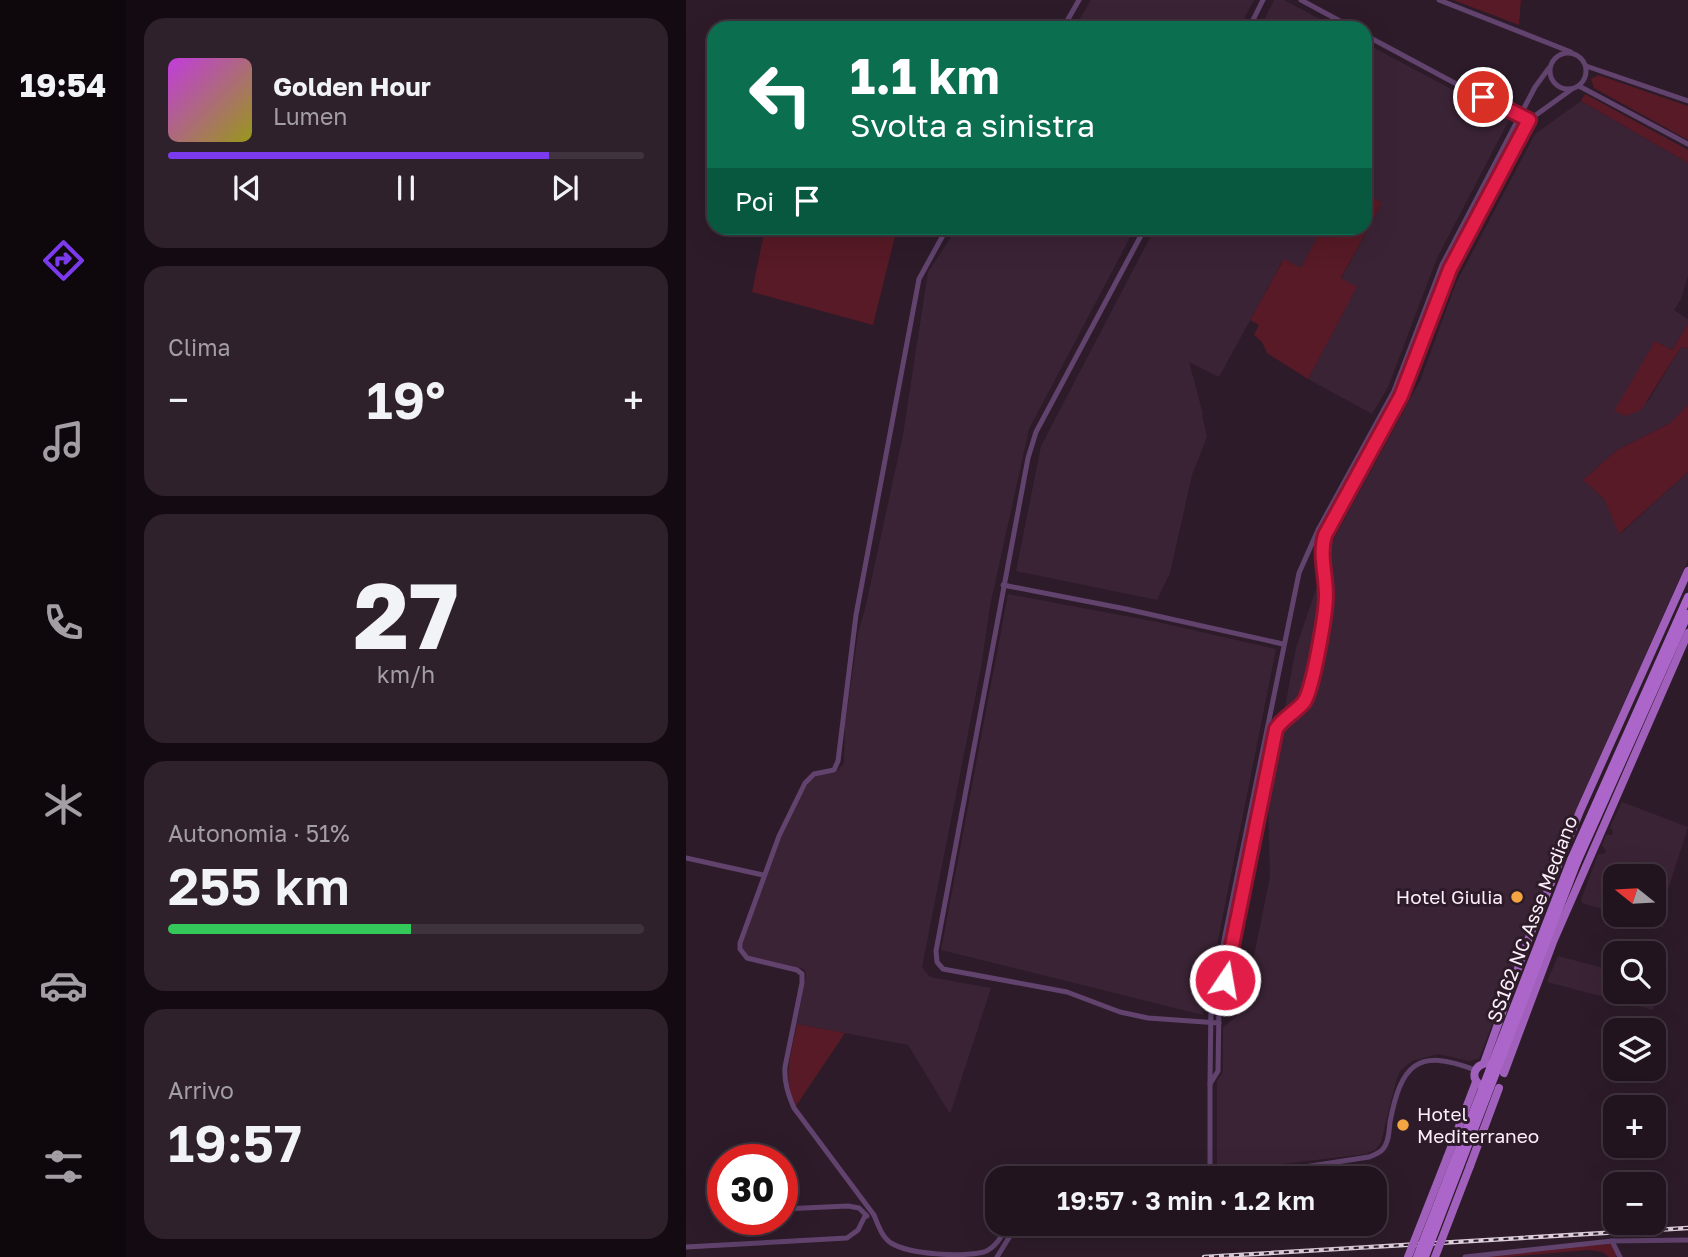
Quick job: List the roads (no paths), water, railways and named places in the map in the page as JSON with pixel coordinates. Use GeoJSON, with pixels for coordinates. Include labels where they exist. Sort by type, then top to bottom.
{"type":"FeatureCollection","features":[{"type":"Feature","properties":{"kind":"highway","name":"SS162 NC Asse Mediano"},"geometry":{"type":"LineString","coordinates":[[1417,1257],[1574,861],[1688,597]]}},
{"type":"Feature","properties":{"kind":"highway","name":"SS162 NC Asse Mediano"},"geometry":{"type":"LineString","coordinates":[[1426,1257],[1574,861],[1688,614]]}},
{"type":"Feature","properties":{"kind":"main road"},"geometry":{"type":"LineString","coordinates":[[1408,1257],[1478,1083],[1475,1070],[1485,1063],[1530,935],[1580,811],[1688,571]]}},
{"type":"Feature","properties":{"kind":"main road"},"geometry":{"type":"LineString","coordinates":[[1435,1257],[1471,1166],[1497,1089],[1505,1080],[1503,1071],[1557,932],[1688,633]]}},
{"type":"Feature","properties":{"kind":"street"},"geometry":{"type":"LineString","coordinates":[[1067,21],[1079,0]]}},
{"type":"Feature","properties":{"kind":"street"},"geometry":{"type":"LineString","coordinates":[[1253,21],[1264,0]]}},
{"type":"Feature","properties":{"kind":"street"},"geometry":{"type":"LineString","coordinates":[[1301,0],[1340,21]]}},
{"type":"Feature","properties":{"kind":"street"},"geometry":{"type":"LineString","coordinates":[[1439,0],[1570,52],[1580,57],[1586,66],[1688,100]]}},
{"type":"Feature","properties":{"kind":"street"},"geometry":{"type":"LineString","coordinates":[[1372,39],[1529,120]]}},
{"type":"Feature","properties":{"kind":"street"},"geometry":{"type":"LineString","coordinates":[[1210,1166],[1209,1022],[1299,573],[1311,543],[1394,391],[1442,265],[1541,77],[1559,54],[1570,52]]}},
{"type":"Feature","properties":{"kind":"street"},"geometry":{"type":"LineString","coordinates":[[1210,1084],[1218,1071],[1219,1007],[1276,729],[1304,701],[1309,688],[1325,611],[1322,545],[1325,535],[1401,396],[1450,269],[1529,120],[1578,86],[1585,77],[1586,66]]}},
{"type":"Feature","properties":{"kind":"street"},"geometry":{"type":"LineString","coordinates":[[1549,68],[1551,80],[1555,85],[1572,89]]}},
{"type":"Feature","properties":{"kind":"street"},"geometry":{"type":"LineString","coordinates":[[1578,86],[1688,144]]}},
{"type":"Feature","properties":{"kind":"street"},"geometry":{"type":"LineString","coordinates":[[943,235],[919,279],[856,615],[838,761],[834,770],[810,776],[779,836],[741,937],[740,949],[743,955],[751,960],[797,970],[802,974],[785,1067],[787,1093],[794,1108],[874,1215],[890,1242],[929,1255],[950,1256],[984,1252],[1002,1236]]}},
{"type":"Feature","properties":{"kind":"street"},"geometry":{"type":"LineString","coordinates":[[1140,235],[1036,432],[1021,490],[1003,585],[936,951],[937,962],[943,969],[1067,992],[1119,1012],[1148,1018],[1219,1023]]}},
{"type":"Feature","properties":{"kind":"street"},"geometry":{"type":"LineString","coordinates":[[1003,585],[1283,644]]}},
{"type":"Feature","properties":{"kind":"street"},"geometry":{"type":"LineString","coordinates":[[686,858],[764,875]]}},
{"type":"Feature","properties":{"kind":"street"},"geometry":{"type":"LineString","coordinates":[[1311,1166],[1369,1157],[1378,1153],[1387,1143],[1398,1086],[1407,1072],[1417,1064],[1434,1060],[1452,1061],[1475,1070]]}},
{"type":"Feature","properties":{"kind":"street"},"geometry":{"type":"LineString","coordinates":[[798,1208],[848,1206],[859,1208],[865,1216]]}},
{"type":"Feature","properties":{"kind":"street"},"geometry":{"type":"LineString","coordinates":[[865,1216],[874,1215]]}},
{"type":"Feature","properties":{"kind":"street"},"geometry":{"type":"LineString","coordinates":[[686,1247],[847,1238],[858,1230],[865,1216]]}},
{"type":"Feature","properties":{"kind":"street"},"geometry":{"type":"LineString","coordinates":[[997,1257],[1010,1236]]}},
{"type":"Feature","properties":{"kind":"street"},"geometry":{"type":"LineString","coordinates":[[1465,1257],[1612,1241],[1688,1240]]}},
{"type":"Feature","properties":{"kind":"street"},"geometry":{"type":"LineString","coordinates":[[1612,1241],[1620,1257]]}},
{"type":"Feature","properties":{"kind":"railway"},"geometry":{"type":"LineString","coordinates":[[1204,1257],[1688,1228]]}},
{"type":"Feature","properties":{"kind":"place","name":"Hotel Giulia"},"geometry":{"type":"Point","coordinates":[1517,897]}},
{"type":"Feature","properties":{"kind":"place","name":"Hotel Mediterraneo"},"geometry":{"type":"Point","coordinates":[1403,1125]}}]}
